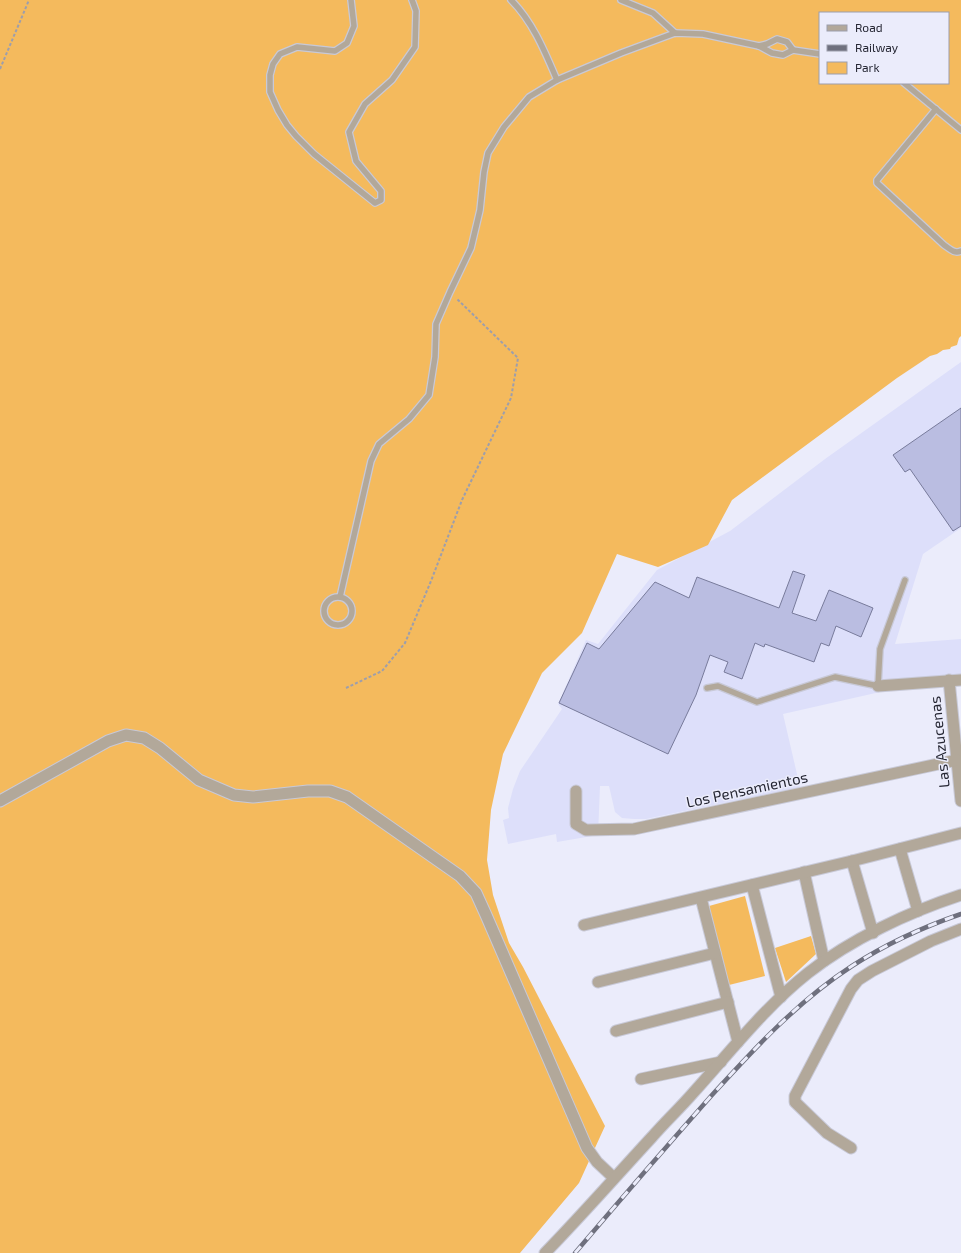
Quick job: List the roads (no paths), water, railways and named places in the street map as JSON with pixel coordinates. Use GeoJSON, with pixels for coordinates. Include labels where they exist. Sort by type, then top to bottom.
{"type":"FeatureCollection","features":[{"type":"Feature","properties":{"kind":"street","name":"Las Azucenas"},"geometry":{"type":"LineString","coordinates":[[949,680],[961,801]]}},
{"type":"Feature","properties":{"kind":"street"},"geometry":{"type":"LineString","coordinates":[[878,686],[961,680]]}},
{"type":"Feature","properties":{"kind":"street"},"geometry":{"type":"LineString","coordinates":[[0,801],[108,741],[126,735],[144,738],[160,748],[199,780],[234,795],[253,797],[308,791],[330,791],[347,797],[460,876],[476,893],[587,1148],[597,1162],[614,1178]]}},
{"type":"Feature","properties":{"kind":"street","name":"Los Pensamientos"},"geometry":{"type":"LineString","coordinates":[[576,791],[576,824],[586,830],[634,829],[957,760]]}},
{"type":"Feature","properties":{"kind":"street"},"geometry":{"type":"LineString","coordinates":[[584,925],[701,898],[961,833]]}},
{"type":"Feature","properties":{"kind":"street"},"geometry":{"type":"LineString","coordinates":[[900,849],[918,911]]}},
{"type":"Feature","properties":{"kind":"street"},"geometry":{"type":"LineString","coordinates":[[852,861],[873,933]]}},
{"type":"Feature","properties":{"kind":"street"},"geometry":{"type":"LineString","coordinates":[[804,872],[824,961]]}},
{"type":"Feature","properties":{"kind":"street"},"geometry":{"type":"LineString","coordinates":[[752,885],[781,997]]}},
{"type":"Feature","properties":{"kind":"street"},"geometry":{"type":"LineString","coordinates":[[545,1253],[582,1215],[738,1042],[799,980],[824,961],[873,933],[918,911],[961,895]]}},
{"type":"Feature","properties":{"kind":"street"},"geometry":{"type":"LineString","coordinates":[[701,898],[738,1042]]}},
{"type":"Feature","properties":{"kind":"street"},"geometry":{"type":"LineString","coordinates":[[851,1148],[827,1133],[819,1126],[795,1102],[795,1096],[851,989],[858,980],[918,947],[961,929]]}},
{"type":"Feature","properties":{"kind":"street"},"geometry":{"type":"LineString","coordinates":[[598,982],[715,953]]}},
{"type":"Feature","properties":{"kind":"street"},"geometry":{"type":"LineString","coordinates":[[616,1031],[728,1002]]}},
{"type":"Feature","properties":{"kind":"street"},"geometry":{"type":"LineString","coordinates":[[641,1079],[721,1062]]}},
{"type":"Feature","properties":{"kind":"lane"},"geometry":{"type":"LineString","coordinates":[[351,0],[354,26],[347,43],[335,51],[297,47],[280,54],[273,64],[270,75],[270,92],[278,110],[296,136],[314,154],[375,203],[381,200],[380,191],[356,161],[349,132],[364,104],[392,80],[415,47],[416,11],[412,0]]}},
{"type":"Feature","properties":{"kind":"lane"},"geometry":{"type":"LineString","coordinates":[[511,0],[520,9],[539,40],[557,80]]}},
{"type":"Feature","properties":{"kind":"lane"},"geometry":{"type":"LineString","coordinates":[[621,0],[653,13],[675,33]]}},
{"type":"Feature","properties":{"kind":"lane"},"geometry":{"type":"LineString","coordinates":[[340,597],[371,461],[379,444],[409,419],[429,395],[434,357],[436,324],[471,248],[480,210],[484,172],[488,153],[504,127],[529,97],[557,80],[621,53],[675,33],[703,34],[759,46],[772,53],[783,55],[793,50],[819,54]]}},
{"type":"Feature","properties":{"kind":"lane"},"geometry":{"type":"LineString","coordinates":[[759,46],[777,39],[787,42],[793,50]]}},
{"type":"Feature","properties":{"kind":"lane"},"geometry":{"type":"LineString","coordinates":[[905,84],[961,130]]}},
{"type":"Feature","properties":{"kind":"lane"},"geometry":{"type":"LineString","coordinates":[[936,109],[877,180],[877,183],[944,245],[952,251],[961,251]]}},
{"type":"Feature","properties":{"kind":"lane"},"geometry":{"type":"LineString","coordinates":[[707,688],[718,686],[757,702],[835,677],[878,686],[880,649],[905,580]]}},
{"type":"Feature","properties":{"kind":"lane"},"geometry":{"type":"LineString","coordinates":[[340,597],[350,604],[352,610],[349,619],[345,623],[337,625],[329,622],[324,611],[325,606],[331,599],[340,597]]}},
{"type":"Feature","properties":{"kind":"railway"},"geometry":{"type":"LineString","coordinates":[[575,1253],[744,1060],[813,994],[852,966],[878,950],[961,914]]}}]}
